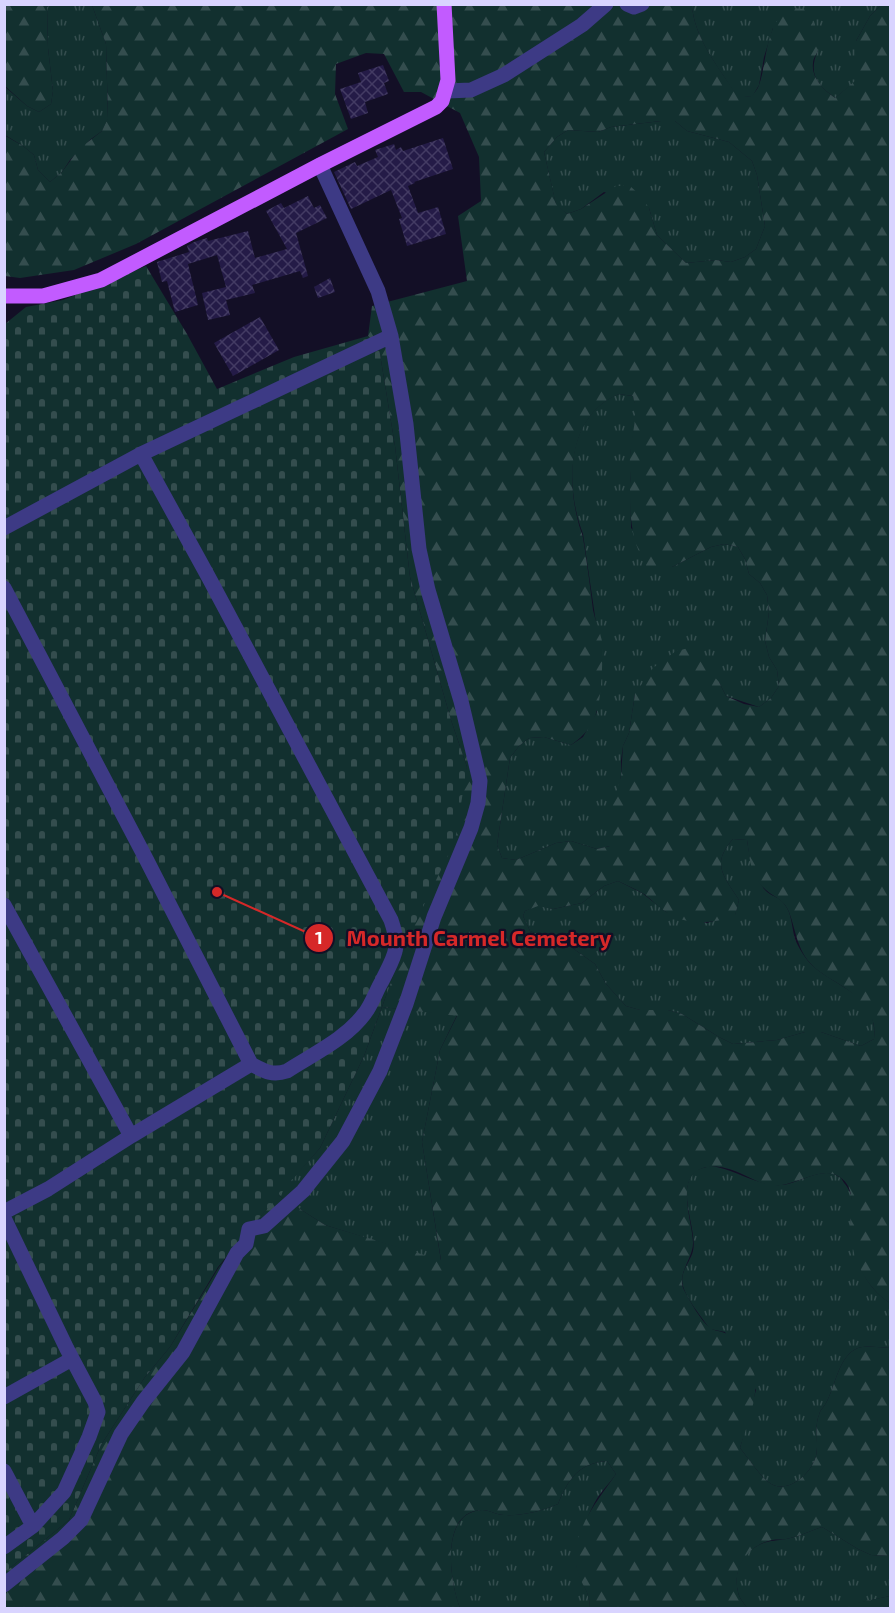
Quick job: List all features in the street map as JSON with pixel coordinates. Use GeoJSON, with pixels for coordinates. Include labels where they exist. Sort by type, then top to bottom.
{"type":"FeatureCollection","features":[{"type":"Feature","properties":{"kind":"main road"},"geometry":{"type":"LineString","coordinates":[[4,296],[43,296],[101,280],[436,107],[447,91],[448,80],[444,4]]}},
{"type":"Feature","properties":{"kind":"street"},"geometry":{"type":"LineString","coordinates":[[447,91],[471,90],[504,75],[582,25],[606,4]]}},
{"type":"Feature","properties":{"kind":"street"},"geometry":{"type":"LineString","coordinates":[[627,4],[634,7],[642,4]]}},
{"type":"Feature","properties":{"kind":"street"},"geometry":{"type":"LineString","coordinates":[[4,1585],[63,1538],[81,1520],[121,1434],[183,1352],[237,1253],[246,1244],[249,1229],[264,1226],[303,1191],[343,1140],[380,1071],[406,1004],[434,916],[471,828],[478,803],[480,781],[461,701],[428,590],[419,549],[406,424],[391,336],[371,273],[320,165]]}},
{"type":"Feature","properties":{"kind":"street"},"geometry":{"type":"LineString","coordinates":[[4,528],[141,454],[391,336]]}},
{"type":"Feature","properties":{"kind":"street"},"geometry":{"type":"LineString","coordinates":[[4,588],[251,1064],[270,1074],[279,1074],[342,1035],[365,1014],[391,963],[397,947],[397,938],[391,920],[141,454]]}},
{"type":"Feature","properties":{"kind":"street"},"geometry":{"type":"LineString","coordinates":[[4,905],[131,1136]]}},
{"type":"Feature","properties":{"kind":"street"},"geometry":{"type":"LineString","coordinates":[[4,1212],[48,1189],[251,1064]]}},
{"type":"Feature","properties":{"kind":"street"},"geometry":{"type":"LineString","coordinates":[[4,1218],[98,1412],[64,1492],[33,1526],[4,1547]]}},
{"type":"Feature","properties":{"kind":"street"},"geometry":{"type":"LineString","coordinates":[[4,1397],[72,1359]]}},
{"type":"Feature","properties":{"kind":"street"},"geometry":{"type":"LineString","coordinates":[[4,1471],[33,1526]]}},
{"type":"Feature","properties":{"kind":"green space"},"geometry":{"type":"Polygon","coordinates":[[[5,4],[49,5],[47,7],[48,48],[53,91],[51,104],[39,112],[27,106],[5,86],[5,4]]]}},
{"type":"Feature","properties":{"kind":"green space"},"geometry":{"type":"Polygon","coordinates":[[[49,5],[92,5],[106,44],[108,119],[102,131],[91,139],[50,182],[38,170],[34,155],[5,135],[4,86],[27,106],[39,112],[51,104],[53,91],[48,48],[47,7],[49,5]]]}},
{"type":"Feature","properties":{"kind":"green space"},"geometry":{"type":"Polygon","coordinates":[[[92,5],[692,5],[697,29],[715,63],[737,95],[751,97],[759,85],[768,42],[777,21],[792,9],[806,9],[818,39],[818,50],[813,61],[814,74],[835,98],[855,81],[856,41],[870,16],[881,5],[890,5],[890,1303],[881,1297],[867,1281],[857,1262],[851,1241],[852,1201],[849,1187],[845,1181],[830,1173],[813,1175],[777,1186],[762,1183],[736,1171],[720,1167],[706,1167],[694,1173],[687,1190],[693,1243],[683,1272],[682,1284],[706,1325],[733,1337],[747,1355],[754,1373],[755,1391],[752,1411],[740,1448],[756,1470],[774,1485],[782,1487],[796,1482],[809,1470],[817,1451],[817,1424],[820,1413],[829,1397],[840,1367],[849,1354],[863,1347],[890,1347],[890,1556],[871,1555],[822,1527],[790,1538],[763,1543],[749,1552],[737,1574],[739,1596],[747,1608],[590,1608],[589,1597],[577,1570],[575,1557],[586,1519],[616,1474],[607,1461],[589,1465],[575,1474],[558,1504],[552,1507],[511,1515],[482,1510],[468,1513],[459,1522],[451,1550],[451,1566],[460,1608],[5,1608],[5,1572],[69,1520],[101,1445],[145,1377],[170,1347],[219,1267],[278,1195],[325,1225],[441,1260],[422,1142],[440,1050],[457,1016],[382,1007],[467,767],[451,720],[410,577],[395,446],[379,348],[368,336],[372,306],[467,281],[458,216],[481,201],[479,157],[460,113],[421,92],[404,92],[384,54],[366,53],[336,64],[335,94],[348,129],[136,244],[74,270],[20,278],[5,276],[4,135],[34,155],[38,170],[50,182],[62,172],[79,149],[102,131],[108,118],[106,44],[92,5]],[[675,121],[611,127],[598,132],[568,130],[557,137],[544,152],[556,204],[567,214],[581,209],[616,186],[630,186],[649,208],[657,235],[686,263],[716,260],[731,262],[745,257],[756,249],[765,226],[757,175],[752,161],[729,142],[687,131],[675,121]],[[619,394],[603,403],[590,416],[581,431],[573,466],[572,485],[578,523],[583,538],[593,610],[603,644],[597,712],[581,738],[571,745],[544,737],[529,738],[510,758],[497,845],[502,858],[516,860],[556,843],[571,841],[597,849],[610,846],[606,828],[621,776],[623,746],[629,733],[635,694],[653,668],[676,651],[689,648],[719,682],[726,696],[744,704],[759,707],[771,698],[779,686],[777,670],[769,657],[765,641],[769,612],[767,595],[760,583],[749,574],[745,559],[738,547],[724,544],[711,547],[672,567],[648,569],[634,538],[631,518],[630,459],[635,419],[633,396],[619,394]],[[733,839],[726,848],[721,863],[724,876],[739,900],[735,916],[709,922],[683,920],[666,912],[644,894],[618,881],[604,886],[582,903],[553,909],[538,906],[525,911],[523,916],[530,931],[571,947],[595,964],[606,984],[626,1006],[640,1010],[668,1010],[682,1014],[733,1044],[777,1040],[805,1032],[821,1032],[861,1046],[874,1039],[872,1020],[861,1001],[820,972],[803,954],[787,908],[782,901],[761,885],[754,873],[747,840],[733,839]]]}},
{"type":"Feature","properties":{"kind":"green space"},"geometry":{"type":"Polygon","coordinates":[[[692,5],[881,5],[870,16],[856,41],[856,81],[835,98],[823,88],[814,72],[818,50],[773,28],[764,57],[759,85],[752,97],[737,96],[702,41],[692,5]]]}},
{"type":"Feature","properties":{"kind":"green space"},"geometry":{"type":"Polygon","coordinates":[[[675,121],[687,131],[729,142],[752,161],[757,175],[765,226],[756,249],[745,257],[731,262],[716,260],[686,263],[657,235],[649,208],[604,192],[581,209],[567,214],[556,205],[544,152],[557,137],[568,130],[598,132],[611,127],[675,121]]]}},
{"type":"Feature","properties":{"kind":"green space"},"geometry":{"type":"Polygon","coordinates":[[[146,266],[217,389],[294,357],[368,336],[379,348],[395,446],[410,577],[451,720],[467,767],[455,841],[405,944],[364,1056],[320,1148],[218,1267],[170,1347],[145,1377],[101,1445],[69,1520],[5,1572],[5,324],[26,307],[63,300],[146,266]]]}},
{"type":"Feature","properties":{"kind":"green space"},"geometry":{"type":"Polygon","coordinates":[[[619,394],[633,396],[637,411],[630,455],[631,528],[672,567],[711,547],[724,544],[738,547],[745,559],[749,574],[760,583],[767,595],[769,612],[765,641],[769,657],[777,670],[779,686],[771,698],[759,707],[726,696],[719,682],[635,694],[629,733],[623,746],[610,846],[597,849],[571,841],[556,843],[516,860],[502,858],[497,845],[510,758],[529,738],[544,737],[571,745],[583,737],[597,712],[596,623],[583,534],[573,495],[572,475],[579,436],[588,419],[601,404],[619,394]]]}},
{"type":"Feature","properties":{"kind":"green space"},"geometry":{"type":"Polygon","coordinates":[[[733,839],[747,840],[751,861],[758,879],[766,891],[779,899],[787,908],[795,939],[808,960],[823,974],[863,1002],[874,1024],[874,1039],[861,1046],[821,1032],[805,1032],[777,1040],[733,1044],[682,1014],[668,1010],[640,1010],[626,1006],[606,984],[595,964],[571,947],[530,931],[523,916],[525,911],[538,905],[553,909],[582,903],[604,886],[618,881],[642,893],[666,912],[707,923],[735,915],[739,900],[724,876],[721,863],[726,848],[733,839]]]}},
{"type":"Feature","properties":{"kind":"green space"},"geometry":{"type":"Polygon","coordinates":[[[382,1007],[457,1015],[440,1050],[422,1142],[441,1261],[325,1225],[278,1195],[320,1148],[364,1056],[382,1007]]]}},
{"type":"Feature","properties":{"kind":"green space"},"geometry":{"type":"Polygon","coordinates":[[[711,1166],[773,1185],[789,1184],[826,1173],[840,1178],[849,1190],[852,1202],[850,1226],[855,1254],[868,1282],[890,1303],[890,1347],[858,1348],[844,1360],[829,1397],[820,1412],[817,1451],[813,1463],[796,1482],[782,1487],[767,1481],[740,1448],[756,1390],[725,1332],[710,1329],[683,1286],[682,1276],[692,1255],[694,1242],[687,1187],[690,1177],[697,1170],[711,1166]]]}},
{"type":"Feature","properties":{"kind":"green space"},"geometry":{"type":"Polygon","coordinates":[[[607,1461],[616,1474],[594,1504],[582,1532],[576,1560],[579,1574],[589,1597],[590,1608],[460,1608],[453,1582],[451,1550],[459,1523],[468,1514],[482,1510],[511,1515],[552,1507],[558,1504],[575,1474],[589,1465],[607,1461]]]}},
{"type":"Feature","properties":{"kind":"green space"},"geometry":{"type":"Polygon","coordinates":[[[822,1527],[871,1555],[890,1556],[890,1596],[835,1608],[747,1608],[740,1598],[737,1578],[740,1565],[747,1553],[762,1543],[795,1537],[822,1527]]]}},
{"type":"Feature","properties":{"kind":"green space"},"geometry":{"type":"Polygon","coordinates":[[[890,1596],[890,1608],[835,1608],[836,1607],[890,1596]]]}},
{"type":"Feature","properties":{"kind":"building"},"geometry":{"type":"Polygon","coordinates":[[[383,65],[389,81],[384,83],[388,94],[365,102],[368,113],[351,119],[340,89],[361,82],[358,73],[383,65]]]}},
{"type":"Feature","properties":{"kind":"building"},"geometry":{"type":"Polygon","coordinates":[[[443,138],[453,169],[408,186],[418,213],[438,207],[446,234],[407,246],[399,219],[402,218],[391,190],[351,209],[334,172],[355,162],[357,166],[378,157],[375,150],[394,144],[396,150],[401,147],[403,151],[443,138]]]}},
{"type":"Feature","properties":{"kind":"building"},"geometry":{"type":"Polygon","coordinates":[[[308,196],[314,208],[320,205],[327,218],[296,233],[308,276],[303,278],[300,271],[252,285],[255,293],[226,300],[230,315],[208,320],[202,293],[226,287],[217,255],[188,264],[198,305],[175,312],[167,281],[162,282],[157,262],[189,252],[187,246],[194,242],[207,238],[208,241],[248,231],[255,258],[287,249],[266,211],[281,203],[284,208],[308,196]]]}},
{"type":"Feature","properties":{"kind":"building"},"geometry":{"type":"Polygon","coordinates":[[[330,278],[335,292],[318,298],[314,287],[330,278]]]}},
{"type":"Feature","properties":{"kind":"building"},"geometry":{"type":"Polygon","coordinates":[[[260,317],[279,350],[233,376],[214,343],[260,317]]]}},
{"type":"Feature","properties":{"kind":"place","name":"Mounth Carmel Cemetery"},"geometry":{"type":"Point","coordinates":[217,892]}}]}
